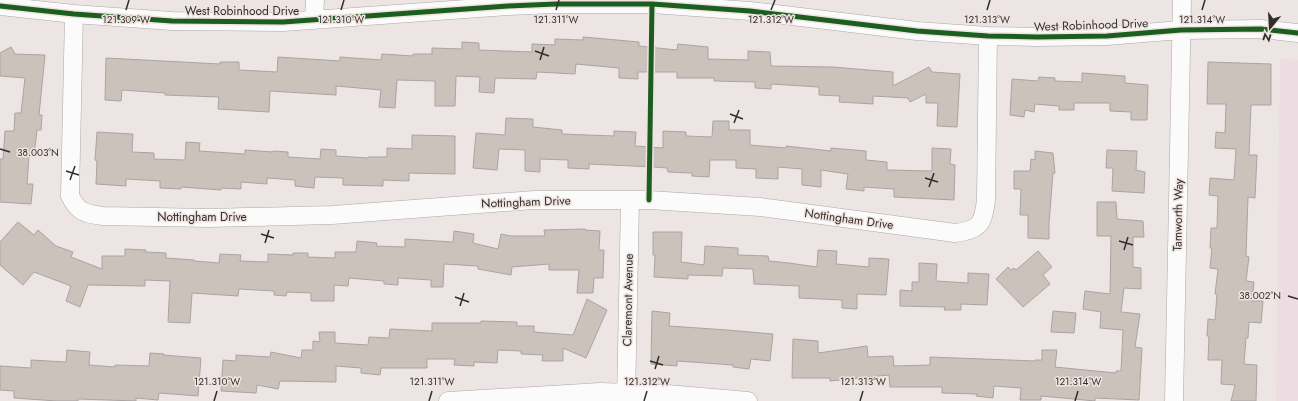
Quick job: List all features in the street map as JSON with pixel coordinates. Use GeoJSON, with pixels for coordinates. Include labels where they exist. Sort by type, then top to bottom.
{"type":"FeatureCollection","features":[{"type":"Feature","properties":{"kind":"street"},"geometry":{"type":"LineString","coordinates":[[314,20],[315,0]]}},
{"type":"Feature","properties":{"kind":"street","name":"Tamworth Way"},"geometry":{"type":"LineString","coordinates":[[1174,401],[1182,0]]}},
{"type":"Feature","properties":{"kind":"street","name":"West Robinhood Drive"},"geometry":{"type":"LineString","coordinates":[[0,6],[74,14],[172,21],[283,22],[508,6],[636,2],[750,11],[917,31],[988,36],[1037,38],[1107,36],[1181,30],[1261,29],[1298,33]]}},
{"type":"Feature","properties":{"kind":"street","name":"Nottingham Drive"},"geometry":{"type":"LineString","coordinates":[[74,14],[70,196],[76,207],[88,214],[103,216],[209,218],[332,215],[534,200],[630,200],[760,207],[955,233],[970,231],[979,225],[984,214],[986,200],[988,36]]}},
{"type":"Feature","properties":{"kind":"street","name":"Claremont Avenue"},"geometry":{"type":"LineString","coordinates":[[626,397],[630,200]]}},
{"type":"Feature","properties":{"kind":"street"},"geometry":{"type":"LineString","coordinates":[[448,401],[600,392],[626,397],[667,394],[748,401]]}},
{"type":"Feature","properties":{"kind":"shaded area"},"geometry":{"type":"Polygon","coordinates":[[[1280,59],[1298,60],[1298,401],[1276,401],[1280,59]]]}},
{"type":"Feature","properties":{"kind":"building"},"geometry":{"type":"Polygon","coordinates":[[[583,37],[639,42],[639,46],[677,50],[678,44],[708,47],[708,59],[748,60],[748,51],[770,52],[771,66],[833,67],[893,72],[893,86],[929,67],[932,72],[960,74],[957,127],[937,126],[938,103],[926,103],[926,94],[910,102],[908,98],[873,96],[873,104],[839,102],[840,96],[819,95],[819,87],[771,84],[771,89],[755,88],[755,82],[714,81],[714,78],[677,78],[677,72],[638,72],[638,79],[619,78],[619,68],[576,64],[575,74],[537,72],[536,79],[495,78],[494,93],[479,92],[480,77],[456,76],[455,106],[435,106],[435,81],[397,80],[395,108],[379,107],[381,90],[336,86],[336,95],[270,91],[269,112],[218,109],[219,97],[165,95],[165,93],[122,90],[121,101],[105,100],[106,58],[220,64],[220,62],[239,62],[239,70],[277,72],[278,57],[340,61],[340,57],[381,60],[382,54],[413,56],[413,54],[432,54],[432,48],[462,49],[462,42],[479,43],[479,50],[532,52],[532,44],[555,45],[555,39],[583,40],[583,37]]]}},
{"type":"Feature","properties":{"kind":"building"},"geometry":{"type":"Polygon","coordinates":[[[11,47],[15,54],[45,55],[39,115],[42,115],[41,130],[37,130],[34,156],[29,156],[27,184],[33,184],[31,204],[0,202],[0,159],[3,159],[5,131],[14,131],[15,113],[21,113],[25,78],[0,76],[0,53],[11,47]]]}},
{"type":"Feature","properties":{"kind":"building"},"geometry":{"type":"Polygon","coordinates":[[[1208,62],[1271,64],[1271,105],[1251,105],[1249,155],[1257,155],[1255,198],[1248,197],[1246,256],[1249,257],[1246,281],[1254,282],[1252,301],[1263,301],[1261,323],[1249,322],[1244,364],[1257,365],[1256,401],[1231,401],[1235,385],[1221,384],[1222,360],[1208,360],[1208,319],[1215,320],[1217,294],[1215,294],[1218,269],[1210,268],[1212,248],[1210,248],[1211,228],[1217,228],[1218,196],[1209,195],[1210,178],[1234,180],[1236,149],[1215,148],[1216,132],[1225,133],[1226,104],[1207,104],[1208,62]]]}},
{"type":"Feature","properties":{"kind":"building"},"geometry":{"type":"Polygon","coordinates":[[[1082,73],[1125,76],[1125,83],[1148,85],[1147,120],[1131,120],[1131,112],[1110,111],[1110,103],[1074,103],[1074,110],[1059,110],[1059,106],[1035,104],[1034,112],[1025,110],[1024,117],[1010,115],[1012,79],[1038,81],[1039,77],[1055,78],[1055,81],[1082,82],[1082,73]]]}},
{"type":"Feature","properties":{"kind":"building"},"geometry":{"type":"Polygon","coordinates":[[[506,118],[533,119],[533,127],[562,130],[562,134],[614,136],[614,131],[636,132],[635,146],[663,148],[663,131],[686,132],[686,136],[712,137],[713,121],[729,121],[729,130],[750,130],[750,145],[786,148],[786,146],[831,151],[831,148],[866,151],[866,160],[887,162],[887,170],[932,171],[932,148],[951,149],[950,164],[955,165],[954,200],[894,197],[894,189],[864,187],[864,191],[846,189],[848,174],[821,170],[821,187],[802,185],[802,169],[778,167],[778,179],[756,178],[756,169],[736,168],[736,160],[710,160],[709,177],[692,176],[692,173],[668,172],[667,168],[654,167],[589,164],[589,169],[568,168],[568,160],[540,159],[540,172],[525,171],[525,150],[499,149],[497,170],[473,168],[476,133],[505,135],[506,118]]]}},
{"type":"Feature","properties":{"kind":"building"},"geometry":{"type":"Polygon","coordinates":[[[97,132],[133,134],[132,152],[154,153],[154,159],[185,160],[186,142],[200,143],[199,151],[245,154],[245,150],[273,151],[288,152],[288,157],[320,159],[321,149],[336,150],[336,156],[368,158],[387,157],[387,148],[412,149],[412,135],[455,136],[455,174],[409,173],[409,181],[383,180],[383,186],[343,185],[343,178],[315,177],[314,188],[295,186],[295,180],[267,178],[267,184],[241,182],[241,189],[221,188],[221,190],[181,187],[181,189],[160,188],[160,181],[126,179],[126,186],[96,184],[97,161],[95,160],[97,132]]]}},
{"type":"Feature","properties":{"kind":"building"},"geometry":{"type":"Polygon","coordinates":[[[1107,150],[1137,151],[1136,170],[1145,172],[1144,193],[1112,191],[1113,168],[1106,168],[1107,150]]]}},
{"type":"Feature","properties":{"kind":"building"},"geometry":{"type":"Polygon","coordinates":[[[1035,151],[1053,153],[1055,173],[1053,173],[1049,239],[1028,238],[1028,215],[1020,215],[1021,189],[1014,189],[1014,171],[1030,171],[1031,159],[1035,160],[1035,151]]]}},
{"type":"Feature","properties":{"kind":"building"},"geometry":{"type":"Polygon","coordinates":[[[1097,202],[1116,202],[1117,219],[1143,221],[1144,237],[1133,237],[1133,267],[1141,268],[1141,289],[1124,288],[1121,312],[1140,314],[1135,347],[1142,348],[1139,400],[1095,398],[1095,401],[1041,396],[1041,400],[1020,400],[1021,388],[994,386],[993,398],[976,396],[977,394],[942,393],[942,387],[890,387],[889,375],[830,381],[830,378],[792,378],[793,339],[818,341],[818,353],[867,346],[868,357],[893,356],[894,366],[930,365],[930,357],[1035,361],[1042,360],[1042,350],[1057,350],[1055,367],[1116,373],[1116,371],[1121,371],[1123,330],[1100,328],[1101,312],[1083,309],[1085,291],[1110,294],[1111,236],[1097,236],[1097,202]]]}},
{"type":"Feature","properties":{"kind":"building"},"geometry":{"type":"Polygon","coordinates":[[[18,222],[34,235],[38,230],[56,246],[73,252],[71,257],[102,269],[102,256],[125,256],[125,249],[166,253],[166,258],[194,261],[219,263],[220,254],[241,255],[240,261],[268,262],[268,254],[293,255],[293,253],[308,253],[308,257],[335,258],[335,252],[356,252],[357,241],[377,243],[376,246],[405,247],[405,239],[453,242],[454,231],[474,234],[473,243],[498,249],[501,234],[511,236],[545,236],[544,230],[585,229],[600,231],[599,250],[604,250],[603,278],[594,278],[593,293],[577,293],[579,270],[549,270],[549,264],[512,267],[511,275],[478,269],[478,266],[444,264],[443,287],[431,287],[431,280],[398,278],[398,285],[384,284],[384,281],[349,278],[348,286],[334,285],[334,301],[311,301],[311,293],[287,292],[286,296],[274,295],[274,291],[239,289],[238,296],[192,293],[190,323],[168,322],[170,281],[145,280],[145,286],[88,285],[80,307],[66,301],[71,286],[34,272],[23,285],[0,265],[0,242],[18,222]]]}},
{"type":"Feature","properties":{"kind":"building"},"geometry":{"type":"Polygon","coordinates":[[[653,232],[682,232],[681,262],[704,265],[705,246],[738,248],[738,255],[768,256],[769,261],[817,267],[818,250],[837,251],[836,264],[869,267],[869,258],[889,259],[886,295],[857,294],[857,309],[842,308],[842,300],[799,298],[799,286],[754,284],[753,269],[723,268],[722,276],[688,275],[688,279],[654,277],[655,255],[653,255],[653,232]]]}},
{"type":"Feature","properties":{"kind":"building"},"geometry":{"type":"Polygon","coordinates":[[[1038,251],[1052,267],[1043,275],[1050,284],[1023,307],[996,279],[1008,267],[1011,270],[1014,268],[1016,270],[1038,251]]]}},
{"type":"Feature","properties":{"kind":"building"},"geometry":{"type":"Polygon","coordinates":[[[919,263],[937,264],[936,281],[968,283],[968,273],[989,274],[987,305],[961,304],[961,310],[944,310],[945,307],[900,306],[900,290],[912,291],[912,282],[919,282],[919,263]]]}},
{"type":"Feature","properties":{"kind":"building"},"geometry":{"type":"Polygon","coordinates":[[[587,299],[607,310],[586,358],[563,348],[563,361],[542,361],[543,355],[521,354],[521,351],[498,350],[497,363],[474,362],[474,366],[454,365],[455,359],[427,359],[427,368],[381,368],[380,375],[361,373],[361,368],[336,366],[336,382],[280,381],[278,389],[257,385],[256,393],[221,391],[223,360],[236,361],[236,355],[270,357],[271,352],[301,358],[302,350],[313,350],[313,341],[320,342],[319,332],[335,332],[335,343],[368,345],[369,337],[389,338],[390,329],[432,331],[432,323],[481,323],[481,321],[517,322],[517,326],[534,326],[534,332],[573,335],[587,299]]]}},
{"type":"Feature","properties":{"kind":"building"},"geometry":{"type":"Polygon","coordinates":[[[652,311],[670,313],[669,326],[773,334],[770,361],[751,359],[749,369],[733,367],[733,365],[677,361],[677,366],[651,364],[652,311]]]}},
{"type":"Feature","properties":{"kind":"building"},"geometry":{"type":"Polygon","coordinates":[[[1053,311],[1076,313],[1074,333],[1051,332],[1053,311]]]}},
{"type":"Feature","properties":{"kind":"building"},"geometry":{"type":"Polygon","coordinates":[[[67,350],[90,352],[89,365],[115,367],[115,365],[149,366],[150,353],[201,358],[198,396],[159,393],[158,400],[136,398],[136,401],[78,399],[78,401],[57,401],[14,398],[14,391],[0,390],[0,366],[31,368],[31,360],[66,362],[67,350]]]}},
{"type":"Feature","properties":{"kind":"cycle path"},"geometry":{"type":"LineString","coordinates":[[0,6],[74,14],[172,21],[283,22],[508,6],[556,4],[652,4],[750,11],[917,31],[988,36],[1107,36],[1181,30],[1261,29],[1298,33]]}},
{"type":"Feature","properties":{"kind":"cycle path"},"geometry":{"type":"LineString","coordinates":[[649,200],[652,4]]}}]}
